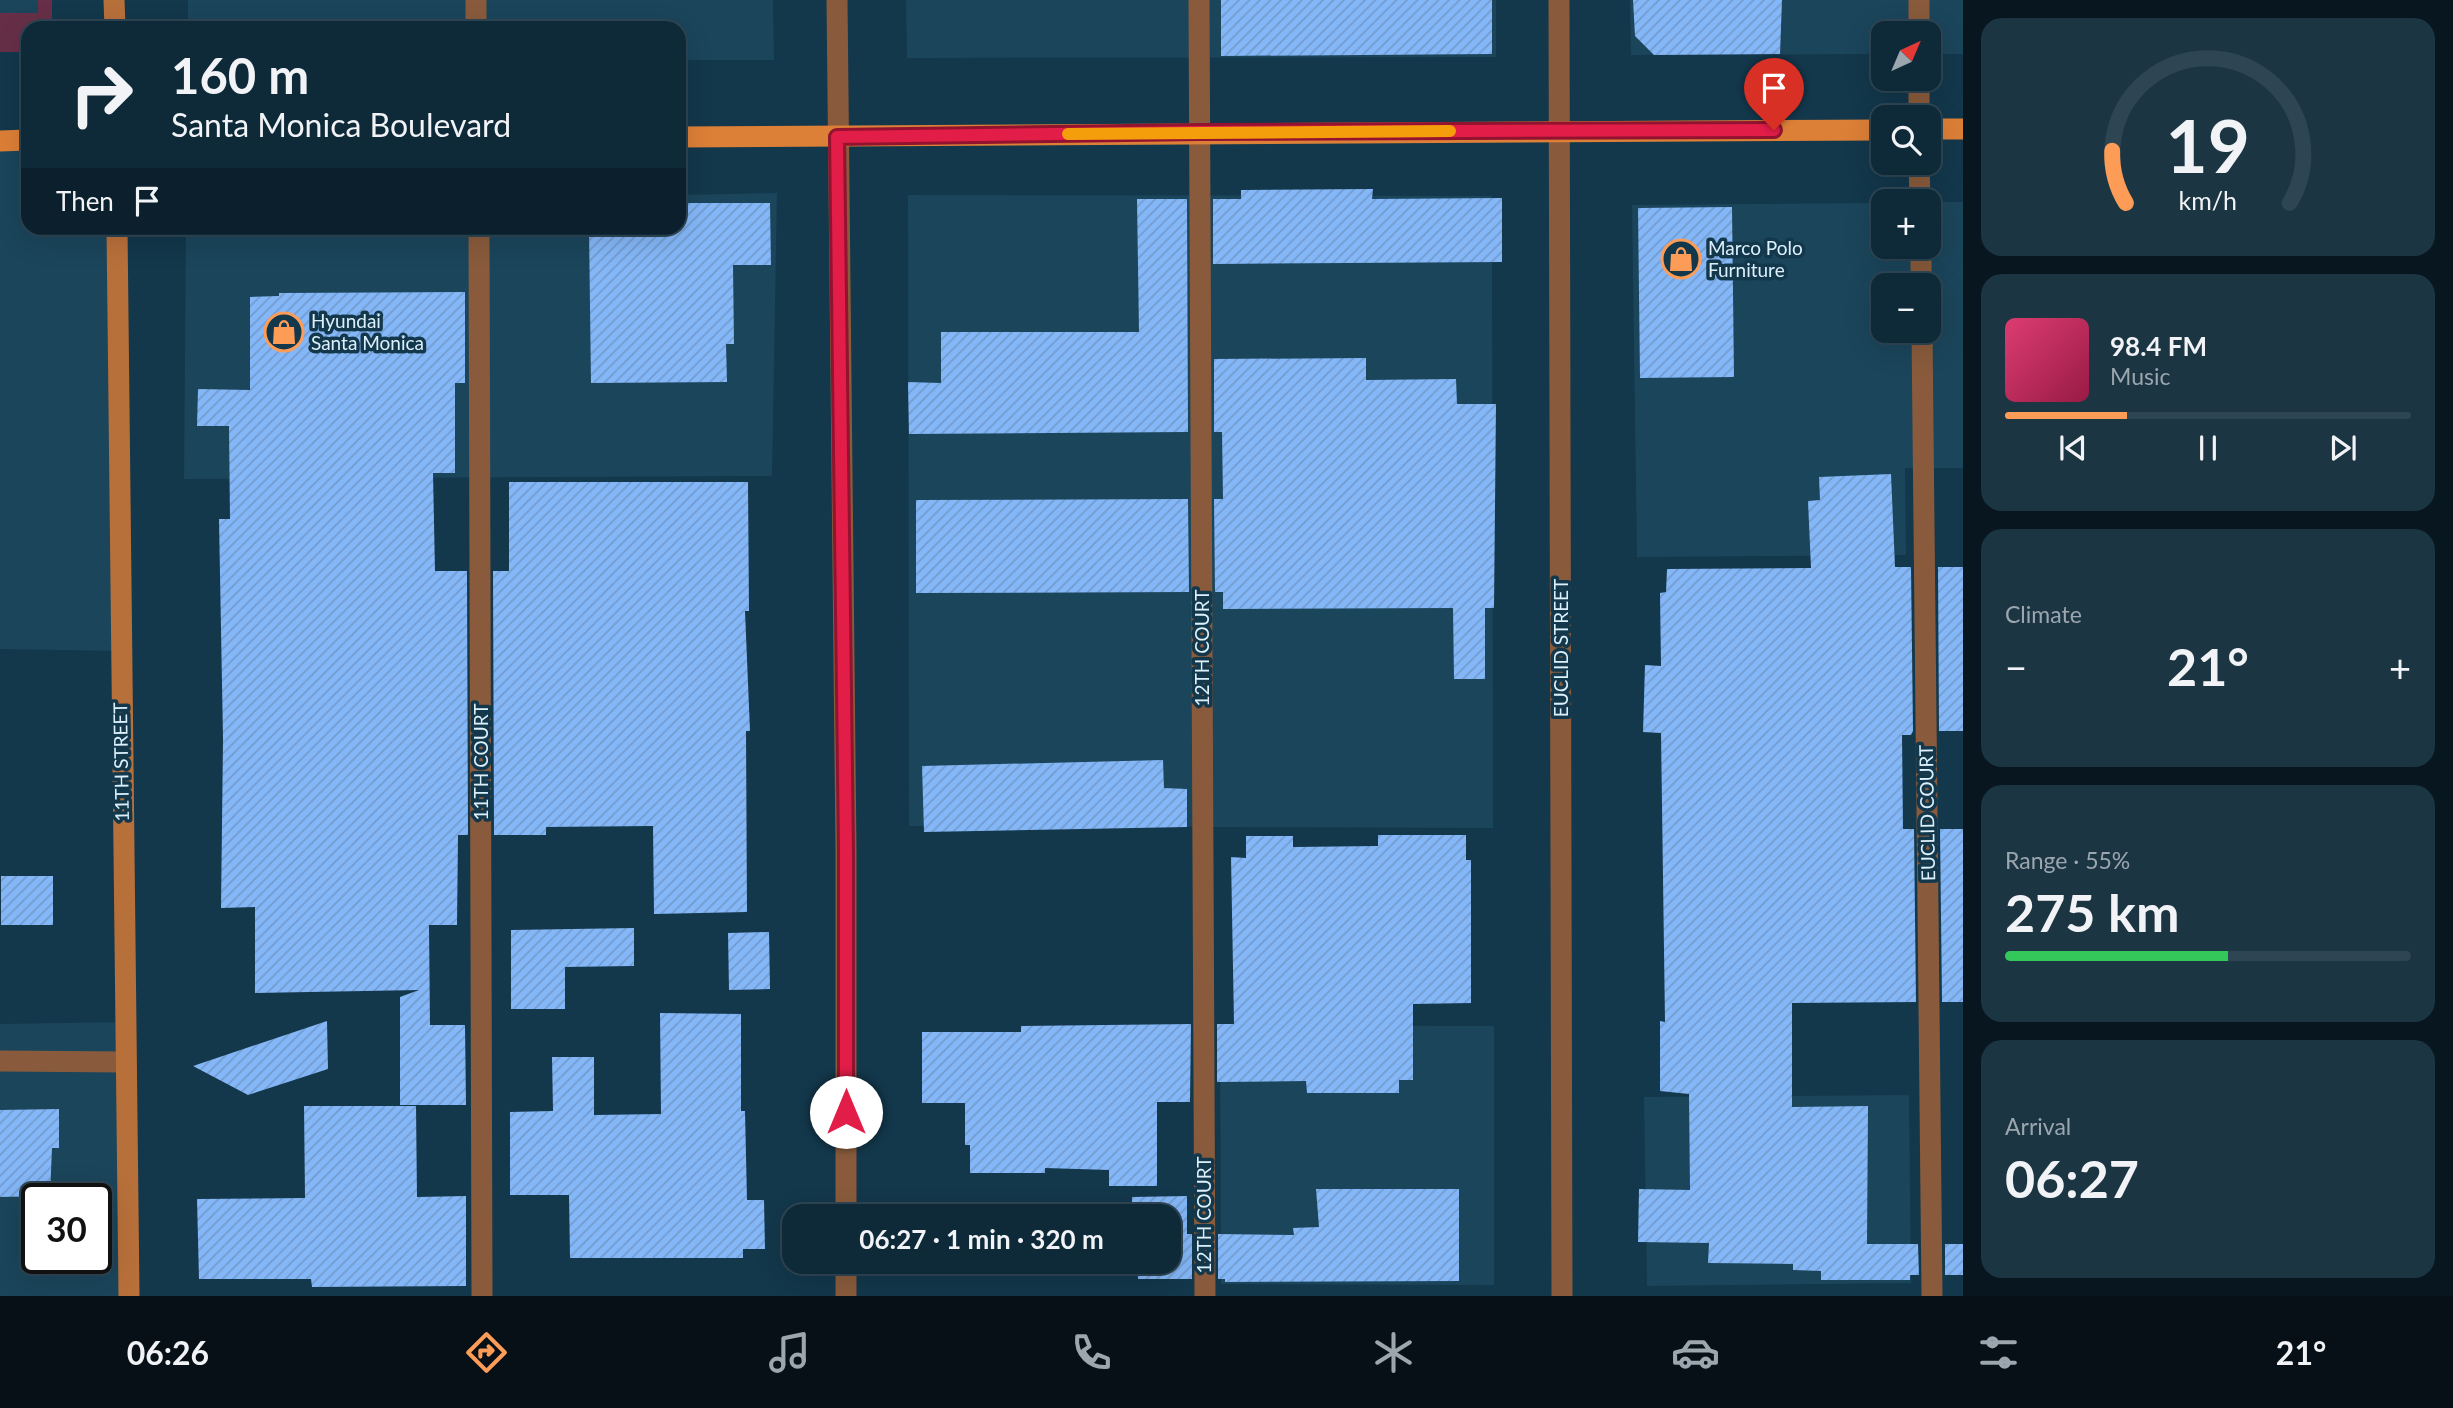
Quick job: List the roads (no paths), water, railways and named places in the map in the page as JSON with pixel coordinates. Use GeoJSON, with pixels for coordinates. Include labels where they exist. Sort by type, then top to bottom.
{"type":"FeatureCollection","features":[{"type":"Feature","properties":{"kind":"main road"},"geometry":{"type":"LineString","coordinates":[[1941,130],[1963,129]]}},
{"type":"Feature","properties":{"kind":"main road"},"geometry":{"type":"LineString","coordinates":[[686,137],[1871,130]]}},
{"type":"Feature","properties":{"kind":"main road"},"geometry":{"type":"LineString","coordinates":[[0,141],[21,140]]}},
{"type":"Feature","properties":{"kind":"street"},"geometry":{"type":"LineString","coordinates":[[114,0],[115,21]]}},
{"type":"Feature","properties":{"kind":"street"},"geometry":{"type":"LineString","coordinates":[[476,0],[476,21]]}},
{"type":"Feature","properties":{"kind":"street"},"geometry":{"type":"LineString","coordinates":[[837,0],[846,850],[846,1204]]}},
{"type":"Feature","properties":{"kind":"street","name":"12TH COURT"},"geometry":{"type":"LineString","coordinates":[[1199,0],[1205,1296]]}},
{"type":"Feature","properties":{"kind":"street","name":"EUCLID STREET"},"geometry":{"type":"LineString","coordinates":[[1559,0],[1562,1296]]}},
{"type":"Feature","properties":{"kind":"street"},"geometry":{"type":"LineString","coordinates":[[1919,0],[1919,21]]}},
{"type":"Feature","properties":{"kind":"street","name":"11TH STREET"},"geometry":{"type":"LineString","coordinates":[[117,235],[129,1296]]}},
{"type":"Feature","properties":{"kind":"street","name":"11TH COURT"},"geometry":{"type":"LineString","coordinates":[[479,235],[482,1296]]}},
{"type":"Feature","properties":{"kind":"street","name":"EUCLID COURT"},"geometry":{"type":"LineString","coordinates":[[1922,343],[1932,1296]]}},
{"type":"Feature","properties":{"kind":"street"},"geometry":{"type":"LineString","coordinates":[[0,1061],[125,1062]]}},
{"type":"Feature","properties":{"kind":"street"},"geometry":{"type":"LineString","coordinates":[[845,1296],[846,1274]]}},
{"type":"Feature","properties":{"kind":"place","name":"Marco Polo Furniture"},"geometry":{"type":"Point","coordinates":[1681,259]}},
{"type":"Feature","properties":{"kind":"place","name":"Hyundai Santa Monica"},"geometry":{"type":"Point","coordinates":[284,332]}}]}
